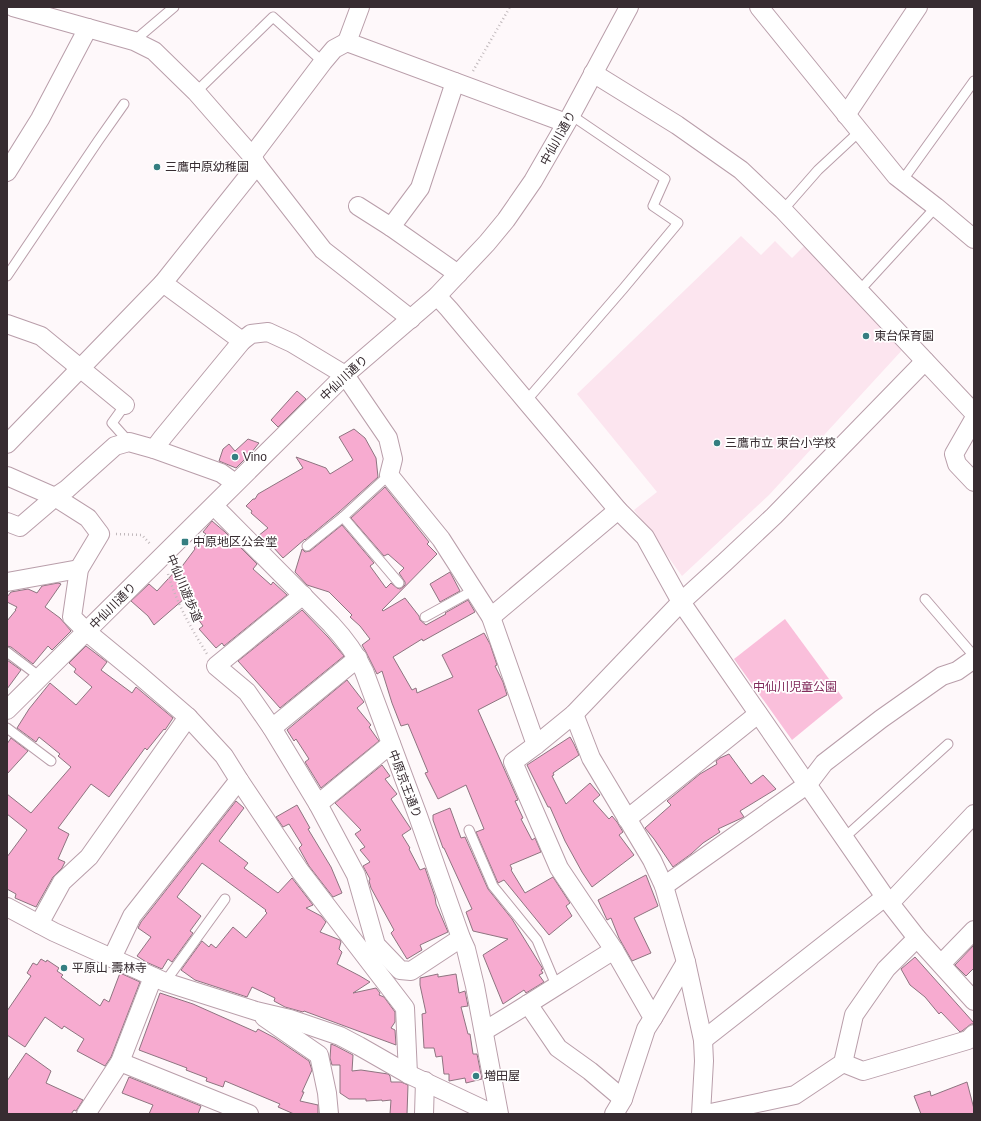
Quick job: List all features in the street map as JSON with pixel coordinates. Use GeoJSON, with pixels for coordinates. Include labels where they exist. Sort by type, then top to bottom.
{"type":"FeatureCollection","features":[{"type":"Feature","properties":{"kind":"street"},"geometry":{"type":"LineString","coordinates":[[13,7],[134,42],[154,51],[196,92],[254,160],[323,250],[411,319]]}},
{"type":"Feature","properties":{"kind":"street"},"geometry":{"type":"LineString","coordinates":[[7,444],[163,283],[254,160],[323,62],[334,49],[347,42],[360,7]]}},
{"type":"Feature","properties":{"kind":"street","name":"中仙川通り"},"geometry":{"type":"LineString","coordinates":[[7,710],[214,506],[235,483],[345,376],[437,296],[487,243],[506,220],[533,181],[629,7]]}},
{"type":"Feature","properties":{"kind":"street"},"geometry":{"type":"LineString","coordinates":[[758,7],[896,176],[972,233]]}},
{"type":"Feature","properties":{"kind":"street"},"geometry":{"type":"LineString","coordinates":[[846,115],[918,7]]}},
{"type":"Feature","properties":{"kind":"street"},"geometry":{"type":"LineString","coordinates":[[7,172],[40,119],[88,28]]}},
{"type":"Feature","properties":{"kind":"street"},"geometry":{"type":"LineString","coordinates":[[347,42],[460,84],[568,119]]}},
{"type":"Feature","properties":{"kind":"street"},"geometry":{"type":"LineString","coordinates":[[593,73],[677,125],[741,170],[783,210],[974,413]]}},
{"type":"Feature","properties":{"kind":"street"},"geometry":{"type":"LineString","coordinates":[[391,227],[420,188],[460,84]]}},
{"type":"Feature","properties":{"kind":"street"},"geometry":{"type":"LineString","coordinates":[[358,206],[458,274]]}},
{"type":"Feature","properties":{"kind":"street"},"geometry":{"type":"LineString","coordinates":[[163,283],[242,341]]}},
{"type":"Feature","properties":{"kind":"street"},"geometry":{"type":"LineString","coordinates":[[437,296],[618,510],[645,537],[681,602],[887,900],[917,938],[974,1001]]}},
{"type":"Feature","properties":{"kind":"street"},"geometry":{"type":"LineString","coordinates":[[7,324],[41,336],[125,405]]}},
{"type":"Feature","properties":{"kind":"street"},"geometry":{"type":"LineString","coordinates":[[154,449],[163,436],[242,341],[251,334],[268,332],[292,343],[345,376],[388,438],[393,459],[389,475],[441,539],[491,617],[536,745]]}},
{"type":"Feature","properties":{"kind":"street"},"geometry":{"type":"LineString","coordinates":[[653,1018],[614,950],[559,868],[513,762],[574,714],[681,602],[774,516],[925,361]]}},
{"type":"Feature","properties":{"kind":"street"},"geometry":{"type":"LineString","coordinates":[[974,419],[954,454],[957,464],[974,482]]}},
{"type":"Feature","properties":{"kind":"street"},"geometry":{"type":"LineString","coordinates":[[7,522],[20,527],[67,489],[116,446],[129,442],[154,449],[221,473],[235,483]]}},
{"type":"Feature","properties":{"kind":"street"},"geometry":{"type":"LineString","coordinates":[[7,476],[56,497],[88,518],[100,534],[79,569],[72,617],[87,632],[188,717],[224,756],[300,871],[405,1008],[408,1074]]}},
{"type":"Feature","properties":{"kind":"street","name":"中原京王通り"},"geometry":{"type":"LineString","coordinates":[[214,506],[347,641],[358,658],[418,816],[466,949],[472,971],[499,1114]]}},
{"type":"Feature","properties":{"kind":"street"},"geometry":{"type":"LineString","coordinates":[[491,617],[618,510]]}},
{"type":"Feature","properties":{"kind":"street"},"geometry":{"type":"LineString","coordinates":[[7,582],[79,569]]}},
{"type":"Feature","properties":{"kind":"street"},"geometry":{"type":"LineString","coordinates":[[303,595],[216,666],[247,692],[272,728],[318,804],[356,875],[376,946],[400,970],[411,971],[461,938]]}},
{"type":"Feature","properties":{"kind":"street"},"geometry":{"type":"LineString","coordinates":[[272,728],[358,658]]}},
{"type":"Feature","properties":{"kind":"street"},"geometry":{"type":"LineString","coordinates":[[664,886],[808,784],[824,763],[875,724],[942,676],[957,671],[974,659]]}},
{"type":"Feature","properties":{"kind":"street"},"geometry":{"type":"LineString","coordinates":[[574,714],[591,758],[652,860],[664,886],[686,962],[703,1040],[704,1061],[701,1114]]}},
{"type":"Feature","properties":{"kind":"street"},"geometry":{"type":"LineString","coordinates":[[627,819],[758,714]]}},
{"type":"Feature","properties":{"kind":"street"},"geometry":{"type":"LineString","coordinates":[[39,924],[62,882],[89,857],[188,717]]}},
{"type":"Feature","properties":{"kind":"street"},"geometry":{"type":"LineString","coordinates":[[318,804],[391,744]]}},
{"type":"Feature","properties":{"kind":"street"},"geometry":{"type":"LineString","coordinates":[[112,958],[132,916],[239,780]]}},
{"type":"Feature","properties":{"kind":"street"},"geometry":{"type":"LineString","coordinates":[[703,1040],[887,900],[974,814]]}},
{"type":"Feature","properties":{"kind":"street"},"geometry":{"type":"LineString","coordinates":[[7,907],[39,924],[159,980],[256,1011],[290,1019],[340,1036],[408,1074],[493,1114]]}},
{"type":"Feature","properties":{"kind":"street"},"geometry":{"type":"LineString","coordinates":[[941,964],[974,930]]}},
{"type":"Feature","properties":{"kind":"street"},"geometry":{"type":"LineString","coordinates":[[706,1114],[795,1095],[843,1063],[854,1015],[886,969],[917,938]]}},
{"type":"Feature","properties":{"kind":"street"},"geometry":{"type":"LineString","coordinates":[[484,1031],[614,950]]}},
{"type":"Feature","properties":{"kind":"street"},"geometry":{"type":"LineString","coordinates":[[619,1106],[646,1029],[686,962]]}},
{"type":"Feature","properties":{"kind":"street"},"geometry":{"type":"LineString","coordinates":[[86,1114],[120,1062],[159,980]]}},
{"type":"Feature","properties":{"kind":"street"},"geometry":{"type":"LineString","coordinates":[[528,1004],[558,1048],[590,1071],[619,1106]]}},
{"type":"Feature","properties":{"kind":"street"},"geometry":{"type":"LineString","coordinates":[[256,1011],[319,1055],[327,1092],[329,1114]]}},
{"type":"Feature","properties":{"kind":"street"},"geometry":{"type":"LineString","coordinates":[[843,1063],[863,1071],[968,1040],[974,1034]]}},
{"type":"Feature","properties":{"kind":"street"},"geometry":{"type":"LineString","coordinates":[[120,1062],[249,1114]]}},
{"type":"Feature","properties":{"kind":"street"},"geometry":{"type":"LineString","coordinates":[[424,1114],[425,1081]]}},
{"type":"Feature","properties":{"kind":"lane"},"geometry":{"type":"LineString","coordinates":[[134,42],[174,7]]}},
{"type":"Feature","properties":{"kind":"lane"},"geometry":{"type":"LineString","coordinates":[[196,92],[273,17],[323,62]]}},
{"type":"Feature","properties":{"kind":"lane"},"geometry":{"type":"LineString","coordinates":[[902,181],[974,81]]}},
{"type":"Feature","properties":{"kind":"lane"},"geometry":{"type":"LineString","coordinates":[[7,276],[124,104]]}},
{"type":"Feature","properties":{"kind":"lane"},"geometry":{"type":"LineString","coordinates":[[526,401],[678,223],[653,206],[665,178],[568,119]]}},
{"type":"Feature","properties":{"kind":"lane"},"geometry":{"type":"LineString","coordinates":[[783,210],[818,170],[860,131]]}},
{"type":"Feature","properties":{"kind":"lane"},"geometry":{"type":"LineString","coordinates":[[859,291],[936,207]]}},
{"type":"Feature","properties":{"kind":"lane"},"geometry":{"type":"LineString","coordinates":[[125,405],[112,423],[129,442]]}},
{"type":"Feature","properties":{"kind":"lane"},"geometry":{"type":"LineString","coordinates":[[307,546],[343,517],[389,475]]}},
{"type":"Feature","properties":{"kind":"lane"},"geometry":{"type":"LineString","coordinates":[[343,517],[398,583]]}},
{"type":"Feature","properties":{"kind":"lane"},"geometry":{"type":"LineString","coordinates":[[424,617],[474,590]]}},
{"type":"Feature","properties":{"kind":"lane"},"geometry":{"type":"LineString","coordinates":[[925,599],[974,656]]}},
{"type":"Feature","properties":{"kind":"lane"},"geometry":{"type":"LineString","coordinates":[[7,652],[40,677]]}},
{"type":"Feature","properties":{"kind":"lane"},"geometry":{"type":"LineString","coordinates":[[7,728],[51,761]]}},
{"type":"Feature","properties":{"kind":"lane"},"geometry":{"type":"LineString","coordinates":[[844,838],[948,744]]}},
{"type":"Feature","properties":{"kind":"lane"},"geometry":{"type":"LineString","coordinates":[[469,830],[493,886],[537,940],[556,985]]}},
{"type":"Feature","properties":{"kind":"lane"},"geometry":{"type":"LineString","coordinates":[[159,980],[224,899]]}},
{"type":"Feature","properties":{"kind":"path"},"geometry":{"type":"LineString","coordinates":[[460,84],[510,7]]}},
{"type":"Feature","properties":{"kind":"path","name":"中仙川遊歩道"},"geometry":{"type":"LineString","coordinates":[[100,534],[142,535],[162,557],[173,592],[189,624],[216,666]]}},
{"type":"Feature","properties":{"kind":"shaded area","name":"三鷹市立 東台小学校"},"geometry":{"type":"Polygon","coordinates":[[[741,236],[761,255],[775,241],[792,258],[804,246],[904,348],[769,495],[682,576],[634,510],[657,492],[577,394],[741,236]]]}},
{"type":"Feature","properties":{"kind":"green space","name":"中仙川児童公園"},"geometry":{"type":"Polygon","coordinates":[[[785,619],[843,698],[792,740],[734,659],[785,619]]]}},
{"type":"Feature","properties":{"kind":"building"},"geometry":{"type":"Polygon","coordinates":[[[297,391],[306,399],[278,427],[271,420],[297,391]]]}},
{"type":"Feature","properties":{"kind":"building"},"geometry":{"type":"Polygon","coordinates":[[[354,429],[365,438],[376,458],[378,477],[339,512],[283,558],[273,547],[271,549],[258,536],[268,528],[251,513],[252,511],[246,506],[253,499],[255,499],[258,494],[303,468],[296,457],[326,468],[330,474],[353,460],[339,437],[354,429]]]}},
{"type":"Feature","properties":{"kind":"building","name":"Vino"},"geometry":{"type":"Polygon","coordinates":[[[248,439],[259,443],[236,468],[219,461],[223,449],[229,444],[235,451],[248,439]]]}},
{"type":"Feature","properties":{"kind":"building"},"geometry":{"type":"Polygon","coordinates":[[[385,487],[429,542],[427,544],[437,554],[382,610],[383,611],[405,598],[419,616],[420,620],[426,625],[468,600],[475,612],[423,641],[422,639],[393,657],[412,690],[416,688],[417,693],[453,677],[442,655],[484,633],[490,644],[497,665],[495,666],[503,682],[507,695],[478,710],[518,800],[515,801],[523,818],[521,819],[532,840],[535,838],[541,852],[510,865],[511,870],[525,893],[553,877],[570,903],[566,906],[572,916],[549,935],[504,880],[498,883],[476,832],[484,829],[466,785],[438,799],[425,773],[428,772],[408,724],[401,726],[382,671],[377,674],[362,645],[370,639],[360,626],[350,617],[352,615],[329,592],[307,585],[295,572],[302,549],[305,552],[310,551],[342,525],[374,563],[370,566],[386,588],[391,583],[400,589],[403,587],[405,582],[399,573],[404,568],[388,554],[384,556],[351,518],[385,487]]]}},
{"type":"Feature","properties":{"kind":"building"},"geometry":{"type":"Polygon","coordinates":[[[212,521],[257,564],[253,569],[271,585],[273,582],[287,595],[224,646],[222,643],[216,648],[199,629],[203,626],[184,599],[154,625],[148,616],[131,601],[149,584],[157,591],[178,568],[180,569],[195,549],[194,548],[206,534],[203,532],[212,521]]]}},
{"type":"Feature","properties":{"kind":"building"},"geometry":{"type":"Polygon","coordinates":[[[450,572],[460,591],[440,602],[430,584],[450,572]]]}},
{"type":"Feature","properties":{"kind":"building"},"geometry":{"type":"Polygon","coordinates":[[[58,583],[61,584],[45,607],[60,618],[71,631],[52,650],[48,646],[33,664],[11,647],[7,646],[7,621],[17,607],[7,602],[7,597],[11,592],[28,589],[37,593],[42,586],[58,583]]]}},
{"type":"Feature","properties":{"kind":"building"},"geometry":{"type":"Polygon","coordinates":[[[302,610],[344,656],[280,708],[238,661],[302,610]]]}},
{"type":"Feature","properties":{"kind":"building"},"geometry":{"type":"Polygon","coordinates":[[[86,646],[107,662],[101,670],[132,693],[136,687],[173,718],[165,730],[164,729],[147,750],[145,748],[109,797],[91,784],[58,828],[69,834],[58,859],[65,862],[62,868],[53,877],[36,907],[15,898],[16,894],[7,889],[7,857],[27,830],[7,814],[7,794],[31,813],[71,767],[58,756],[60,754],[39,737],[36,742],[17,728],[29,709],[50,683],[76,705],[92,687],[74,672],[76,669],[69,663],[86,646]]]}},
{"type":"Feature","properties":{"kind":"building"},"geometry":{"type":"Polygon","coordinates":[[[7,660],[21,670],[7,689],[7,660]]]}},
{"type":"Feature","properties":{"kind":"building"},"geometry":{"type":"Polygon","coordinates":[[[347,680],[364,702],[357,708],[371,725],[369,727],[379,741],[321,788],[305,762],[309,759],[296,739],[294,741],[287,730],[347,680]]]}},
{"type":"Feature","properties":{"kind":"building"},"geometry":{"type":"Polygon","coordinates":[[[570,737],[579,755],[553,773],[554,775],[552,776],[566,804],[590,783],[600,795],[593,801],[609,819],[612,816],[617,822],[623,832],[619,835],[634,855],[592,887],[565,841],[550,807],[548,807],[527,765],[570,737]]]}},
{"type":"Feature","properties":{"kind":"building"},"geometry":{"type":"Polygon","coordinates":[[[11,738],[28,751],[7,774],[7,744],[11,738]]]}},
{"type":"Feature","properties":{"kind":"building"},"geometry":{"type":"Polygon","coordinates":[[[729,754],[751,784],[763,775],[776,789],[740,811],[744,817],[718,829],[720,832],[703,843],[673,867],[645,828],[671,805],[667,801],[700,774],[717,764],[716,761],[729,754]]]}},
{"type":"Feature","properties":{"kind":"building"},"geometry":{"type":"Polygon","coordinates":[[[382,765],[390,776],[385,779],[397,794],[391,799],[411,829],[402,835],[420,870],[425,868],[436,904],[448,932],[420,945],[422,950],[407,959],[391,933],[394,930],[371,888],[369,881],[370,879],[363,866],[370,862],[360,850],[365,847],[355,834],[361,830],[335,803],[382,765]]]}},
{"type":"Feature","properties":{"kind":"building"},"geometry":{"type":"Polygon","coordinates":[[[236,801],[244,808],[219,841],[248,863],[244,868],[278,893],[292,878],[313,905],[306,908],[321,916],[326,922],[320,932],[340,940],[341,942],[339,949],[342,952],[337,964],[370,982],[353,993],[376,988],[380,993],[379,995],[384,997],[395,1012],[395,1022],[391,1028],[395,1030],[396,1045],[304,1011],[285,1007],[274,1001],[275,998],[252,987],[247,997],[195,980],[181,970],[202,941],[209,947],[211,944],[216,948],[233,927],[246,938],[267,913],[265,911],[266,910],[202,863],[177,897],[201,916],[190,931],[193,933],[172,962],[168,959],[162,969],[137,956],[151,937],[138,928],[141,922],[236,801]]]}},
{"type":"Feature","properties":{"kind":"building"},"geometry":{"type":"Polygon","coordinates":[[[297,805],[310,828],[308,829],[331,867],[342,893],[333,897],[309,866],[299,848],[302,845],[289,824],[283,827],[276,817],[297,805]]]}},
{"type":"Feature","properties":{"kind":"building"},"geometry":{"type":"Polygon","coordinates":[[[450,808],[461,838],[465,837],[488,889],[512,919],[543,969],[541,970],[543,973],[539,975],[544,982],[526,993],[524,990],[503,1004],[483,955],[508,939],[473,931],[466,912],[472,909],[443,848],[433,820],[433,815],[450,808]]]}},
{"type":"Feature","properties":{"kind":"building"},"geometry":{"type":"Polygon","coordinates":[[[646,875],[658,906],[634,918],[651,953],[632,961],[619,938],[611,918],[607,920],[598,900],[646,875]]]}},
{"type":"Feature","properties":{"kind":"building"},"geometry":{"type":"Polygon","coordinates":[[[974,945],[974,968],[966,976],[955,965],[974,945]]]}},
{"type":"Feature","properties":{"kind":"building"},"geometry":{"type":"Polygon","coordinates":[[[915,957],[974,1024],[971,1024],[960,1032],[941,1012],[939,1014],[925,997],[910,985],[901,969],[915,957]]]}},
{"type":"Feature","properties":{"kind":"building"},"geometry":{"type":"Polygon","coordinates":[[[41,959],[46,962],[47,960],[59,968],[57,971],[63,975],[61,977],[100,1006],[104,999],[109,1002],[120,973],[140,982],[111,1057],[105,1066],[77,1051],[84,1039],[64,1026],[62,1029],[45,1017],[25,1047],[7,1035],[7,1011],[31,976],[27,973],[33,963],[37,965],[41,959]]]}},
{"type":"Feature","properties":{"kind":"building"},"geometry":{"type":"Polygon","coordinates":[[[438,974],[438,977],[456,974],[459,993],[465,991],[468,1006],[461,1007],[468,1034],[470,1034],[473,1054],[477,1054],[482,1079],[466,1083],[465,1078],[449,1081],[449,1074],[444,1074],[442,1056],[436,1057],[434,1048],[424,1048],[422,1014],[426,1013],[420,978],[438,974]]]}},
{"type":"Feature","properties":{"kind":"building"},"geometry":{"type":"Polygon","coordinates":[[[160,993],[193,1004],[256,1032],[258,1029],[275,1038],[309,1061],[312,1070],[302,1092],[304,1092],[300,1101],[318,1105],[318,1114],[294,1114],[278,1107],[280,1104],[225,1081],[223,1087],[206,1081],[207,1078],[186,1070],[187,1068],[139,1050],[160,993]]]}},
{"type":"Feature","properties":{"kind":"building"},"geometry":{"type":"Polygon","coordinates":[[[331,1044],[353,1055],[352,1071],[361,1070],[388,1074],[391,1082],[401,1082],[408,1085],[407,1114],[390,1114],[391,1100],[366,1101],[366,1099],[349,1099],[340,1093],[340,1065],[332,1065],[330,1058],[331,1044]]]}},
{"type":"Feature","properties":{"kind":"building"},"geometry":{"type":"Polygon","coordinates":[[[26,1053],[51,1071],[46,1083],[83,1100],[76,1111],[74,1110],[71,1114],[7,1114],[7,1081],[26,1053]]]}},
{"type":"Feature","properties":{"kind":"building"},"geometry":{"type":"Polygon","coordinates":[[[129,1077],[201,1106],[198,1114],[149,1114],[153,1105],[122,1093],[129,1077]]]}},
{"type":"Feature","properties":{"kind":"building"},"geometry":{"type":"Polygon","coordinates":[[[967,1082],[974,1114],[921,1114],[914,1096],[930,1091],[931,1096],[967,1082]]]}},
{"type":"Feature","properties":{"kind":"place","name":"三鷹中原幼稚園"},"geometry":{"type":"Point","coordinates":[157,167]}},
{"type":"Feature","properties":{"kind":"place","name":"東台保育園"},"geometry":{"type":"Point","coordinates":[866,336]}},
{"type":"Feature","properties":{"kind":"place","name":"三鷹市立 東台小学校"},"geometry":{"type":"Point","coordinates":[717,443]}},
{"type":"Feature","properties":{"kind":"place","name":"Vino"},"geometry":{"type":"Point","coordinates":[235,457]}},
{"type":"Feature","properties":{"kind":"place","name":"中原地区公会堂"},"geometry":{"type":"Point","coordinates":[185,542]}},
{"type":"Feature","properties":{"kind":"place","name":"平原山 壽林寺"},"geometry":{"type":"Point","coordinates":[64,968]}},
{"type":"Feature","properties":{"kind":"place","name":"増田屋"},"geometry":{"type":"Point","coordinates":[476,1076]}}]}
